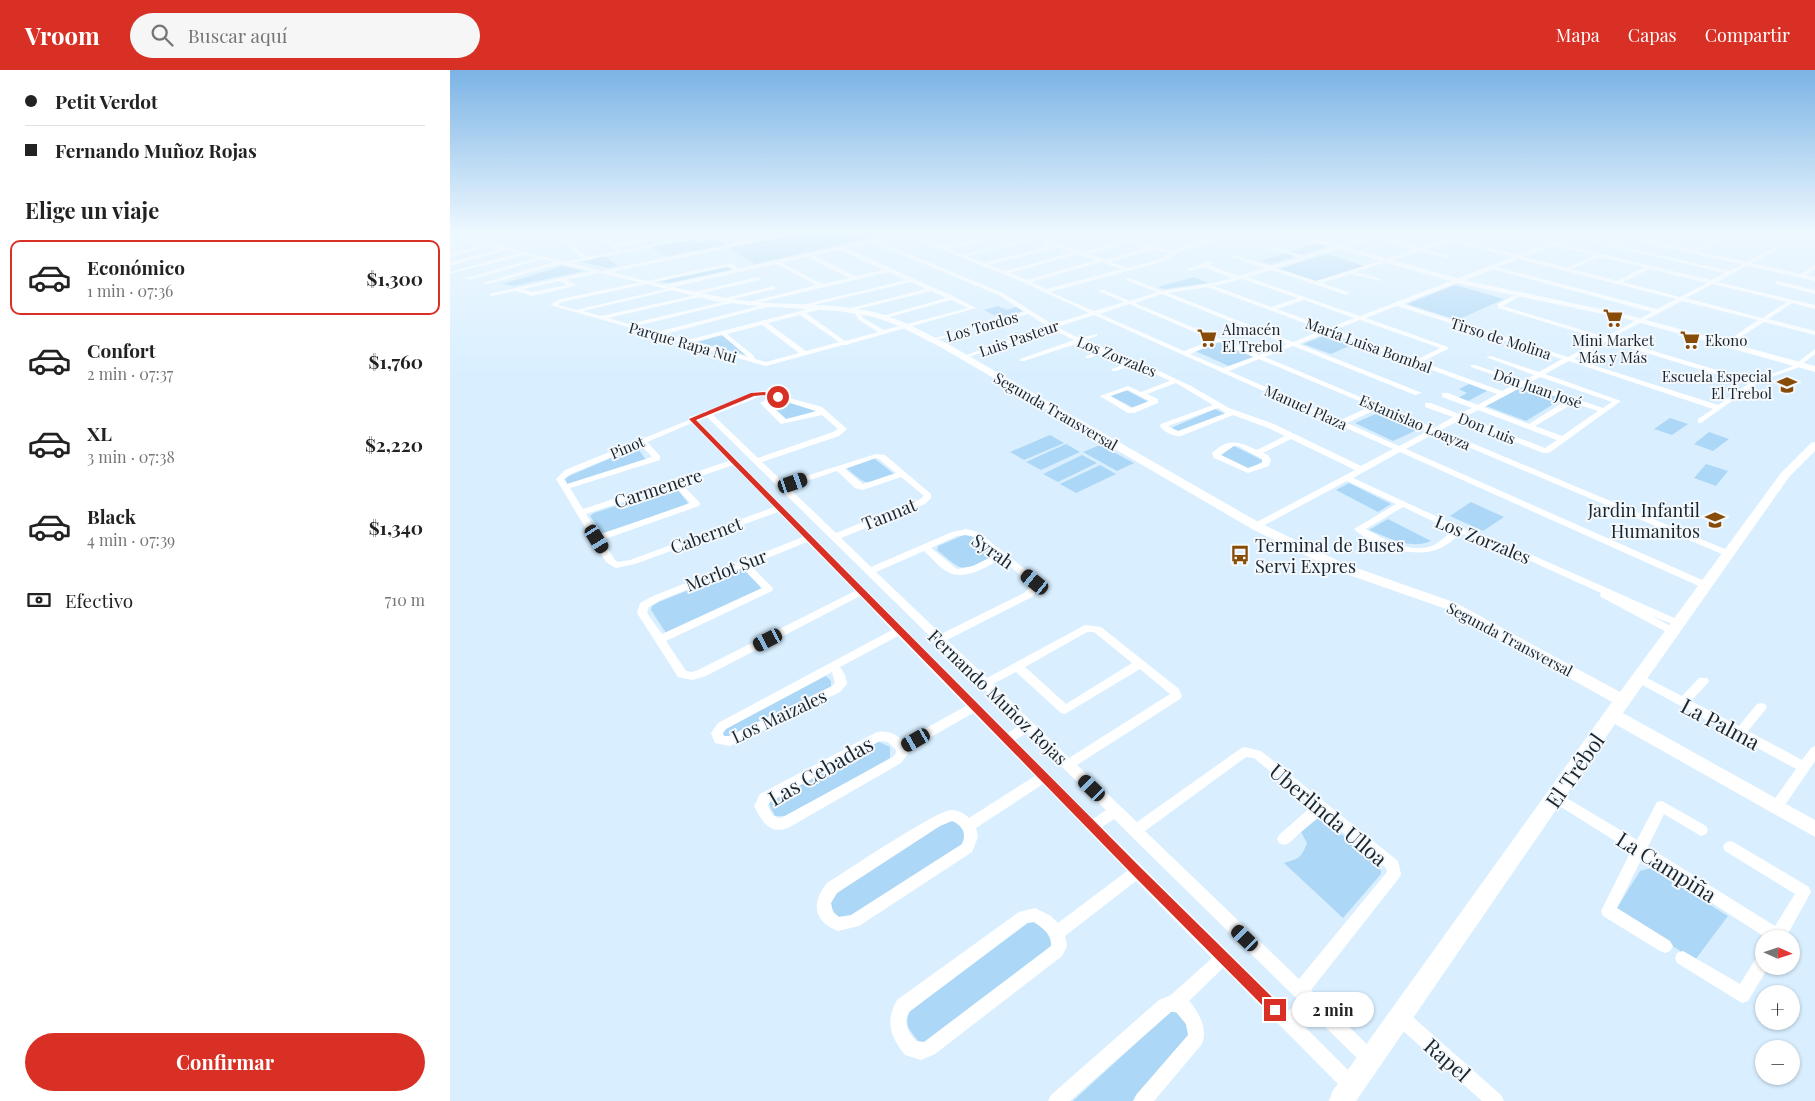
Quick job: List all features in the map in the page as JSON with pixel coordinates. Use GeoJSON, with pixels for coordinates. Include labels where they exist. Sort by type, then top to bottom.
{"type":"FeatureCollection","features":[{"type":"Feature","properties":{"kind":"street"},"geometry":{"type":"LineString","coordinates":[[473,279],[532,294],[573,285],[560,280]]}},
{"type":"Feature","properties":{"kind":"street"},"geometry":{"type":"LineString","coordinates":[[486,283],[500,279]]}},
{"type":"Feature","properties":{"kind":"street"},"geometry":{"type":"LineString","coordinates":[[492,294],[565,279]]}},
{"type":"Feature","properties":{"kind":"street","name":"Segunda Transversal"},"geometry":{"type":"LineString","coordinates":[[634,279],[732,302],[801,309],[824,307],[846,310],[882,317],[908,327],[964,357],[1256,526],[1340,567],[1451,606],[1623,701]]}},
{"type":"Feature","properties":{"kind":"street"},"geometry":{"type":"LineString","coordinates":[[648,282],[661,279]]}},
{"type":"Feature","properties":{"kind":"street"},"geometry":{"type":"LineString","coordinates":[[664,287],[699,279]]}},
{"type":"Feature","properties":{"kind":"street"},"geometry":{"type":"LineString","coordinates":[[758,279],[785,295]]}},
{"type":"Feature","properties":{"kind":"street"},"geometry":{"type":"LineString","coordinates":[[692,294],[758,279]]}},
{"type":"Feature","properties":{"kind":"street"},"geometry":{"type":"LineString","coordinates":[[808,279],[821,286]]}},
{"type":"Feature","properties":{"kind":"street"},"geometry":{"type":"LineString","coordinates":[[748,304],[849,279]]}},
{"type":"Feature","properties":{"kind":"street","name":"Los Zorzales"},"geometry":{"type":"LineString","coordinates":[[965,279],[1001,294],[1078,340],[1136,362],[1194,389],[1217,406],[1271,426],[1362,470]]}},
{"type":"Feature","properties":{"kind":"street","name":"Manuel Plaza"},"geometry":{"type":"LineString","coordinates":[[1020,279],[1705,585]]}},
{"type":"Feature","properties":{"kind":"street"},"geometry":{"type":"LineString","coordinates":[[1027,282],[1037,279]]}},
{"type":"Feature","properties":{"kind":"street"},"geometry":{"type":"LineString","coordinates":[[1046,291],[1090,279]]}},
{"type":"Feature","properties":{"kind":"street"},"geometry":{"type":"LineString","coordinates":[[1128,279],[1418,393]]}},
{"type":"Feature","properties":{"kind":"street","name":"Luis Pasteur"},"geometry":{"type":"LineString","coordinates":[[964,357],[1053,326],[1163,293],[1207,286],[1232,279]]}},
{"type":"Feature","properties":{"kind":"street"},"geometry":{"type":"LineString","coordinates":[[1247,279],[1446,348],[1416,362]]}},
{"type":"Feature","properties":{"kind":"street"},"geometry":{"type":"LineString","coordinates":[[1305,279],[1346,293]]}},
{"type":"Feature","properties":{"kind":"street"},"geometry":{"type":"LineString","coordinates":[[1317,283],[1329,279]]}},
{"type":"Feature","properties":{"kind":"street"},"geometry":{"type":"LineString","coordinates":[[1455,279],[1639,320],[1815,369]]}},
{"type":"Feature","properties":{"kind":"street"},"geometry":{"type":"LineString","coordinates":[[1537,279],[1656,311]]}},
{"type":"Feature","properties":{"kind":"street"},"geometry":{"type":"LineString","coordinates":[[1602,279],[1815,333]]}},
{"type":"Feature","properties":{"kind":"street"},"geometry":{"type":"LineString","coordinates":[[1617,283],[1625,279]]}},
{"type":"Feature","properties":{"kind":"street"},"geometry":{"type":"LineString","coordinates":[[1698,279],[1815,307]]}},
{"type":"Feature","properties":{"kind":"street"},"geometry":{"type":"LineString","coordinates":[[1256,526],[1715,279]]}},
{"type":"Feature","properties":{"kind":"street"},"geometry":{"type":"LineString","coordinates":[[686,343],[764,323],[801,309],[911,280],[953,298]]}},
{"type":"Feature","properties":{"kind":"street"},"geometry":{"type":"LineString","coordinates":[[1223,370],[1458,280]]}},
{"type":"Feature","properties":{"kind":"street","name":"Parque Rapa Nui"},"geometry":{"type":"LineString","coordinates":[[648,282],[560,301],[554,304],[686,343],[752,361],[770,363],[846,344],[973,308],[953,298]]}},
{"type":"Feature","properties":{"kind":"street"},"geometry":{"type":"LineString","coordinates":[[1778,283],[1815,292]]}},
{"type":"Feature","properties":{"kind":"street","name":"María Luisa Bombal"},"geometry":{"type":"LineString","coordinates":[[1207,286],[1503,394]]}},
{"type":"Feature","properties":{"kind":"street"},"geometry":{"type":"LineString","coordinates":[[722,300],[773,288]]}},
{"type":"Feature","properties":{"kind":"street"},"geometry":{"type":"LineString","coordinates":[[574,311],[674,289]]}},
{"type":"Feature","properties":{"kind":"street"},"geometry":{"type":"LineString","coordinates":[[846,310],[932,289]]}},
{"type":"Feature","properties":{"kind":"street","name":"Estanislao Loayza"},"geometry":{"type":"LineString","coordinates":[[1102,291],[1729,554]]}},
{"type":"Feature","properties":{"kind":"street"},"geometry":{"type":"LineString","coordinates":[[1520,294],[1500,305],[1500,307],[1753,383]]}},
{"type":"Feature","properties":{"kind":"street"},"geometry":{"type":"LineString","coordinates":[[600,319],[701,296]]}},
{"type":"Feature","properties":{"kind":"street"},"geometry":{"type":"LineString","coordinates":[[882,317],[953,298]]}},
{"type":"Feature","properties":{"kind":"street"},"geometry":{"type":"LineString","coordinates":[[1272,309],[1305,298]]}},
{"type":"Feature","properties":{"kind":"street"},"geometry":{"type":"LineString","coordinates":[[1726,344],[1792,301]]}},
{"type":"Feature","properties":{"kind":"street"},"geometry":{"type":"LineString","coordinates":[[627,326],[732,302]]}},
{"type":"Feature","properties":{"kind":"street","name":"Tirso de Molina"},"geometry":{"type":"LineString","coordinates":[[1398,304],[1719,408]]}},
{"type":"Feature","properties":{"kind":"street"},"geometry":{"type":"LineString","coordinates":[[656,334],[771,305]]}},
{"type":"Feature","properties":{"kind":"street"},"geometry":{"type":"LineString","coordinates":[[801,309],[846,344]]}},
{"type":"Feature","properties":{"kind":"street"},"geometry":{"type":"LineString","coordinates":[[857,312],[861,319],[884,333]]}},
{"type":"Feature","properties":{"kind":"street","name":"Los Tordos"},"geometry":{"type":"LineString","coordinates":[[934,340],[1030,312]]}},
{"type":"Feature","properties":{"kind":"street"},"geometry":{"type":"LineString","coordinates":[[764,323],[805,354]]}},
{"type":"Feature","properties":{"kind":"street"},"geometry":{"type":"LineString","coordinates":[[724,333],[752,357],[752,361]]}},
{"type":"Feature","properties":{"kind":"street"},"geometry":{"type":"LineString","coordinates":[[1022,360],[1095,335]]}},
{"type":"Feature","properties":{"kind":"street"},"geometry":{"type":"LineString","coordinates":[[1184,353],[1219,340]]}},
{"type":"Feature","properties":{"kind":"street"},"geometry":{"type":"LineString","coordinates":[[1088,357],[1106,350]]}},
{"type":"Feature","properties":{"kind":"street"},"geometry":{"type":"LineString","coordinates":[[1701,421],[1753,383],[1798,364],[1815,351]]}},
{"type":"Feature","properties":{"kind":"street"},"geometry":{"type":"LineString","coordinates":[[1444,395],[1563,439],[1616,401],[1489,357]]}},
{"type":"Feature","properties":{"kind":"street"},"geometry":{"type":"LineString","coordinates":[[1114,370],[1136,362]]}},
{"type":"Feature","properties":{"kind":"street","name":"Dón Juan José"},"geometry":{"type":"LineString","coordinates":[[1473,366],[1603,410]]}},
{"type":"Feature","properties":{"kind":"street"},"geometry":{"type":"LineString","coordinates":[[1141,394],[1155,402],[1131,411],[1104,396],[1128,388],[1141,394],[1176,381]]}},
{"type":"Feature","properties":{"kind":"street","name":"Pinot"},"geometry":{"type":"LineString","coordinates":[[565,487],[560,479],[563,475],[753,394],[778,397],[820,409],[824,412]]}},
{"type":"Feature","properties":{"kind":"street"},"geometry":{"type":"LineString","coordinates":[[756,460],[842,431],[842,427],[824,412],[790,422],[783,421],[764,403],[778,397]]}},
{"type":"Feature","properties":{"kind":"street"},"geometry":{"type":"LineString","coordinates":[[1530,426],[1573,400]]}},
{"type":"Feature","properties":{"kind":"street","name":"Don Luis"},"geometry":{"type":"LineString","coordinates":[[1428,405],[1546,451],[1563,439]]}},
{"type":"Feature","properties":{"kind":"street"},"geometry":{"type":"LineString","coordinates":[[1217,406],[1164,426],[1178,434],[1232,413]]}},
{"type":"Feature","properties":{"kind":"street"},"geometry":{"type":"LineString","coordinates":[[1341,423],[1376,406]]}},
{"type":"Feature","properties":{"kind":"street","name":"Fernando Muñoz Rojas"},"geometry":{"type":"LineString","coordinates":[[708,413],[1370,1059]]}},
{"type":"Feature","properties":{"kind":"street","name":"Fernando Muñoz Rojas"},"geometry":{"type":"LineString","coordinates":[[692,419],[1137,872],[1352,1086]]}},
{"type":"Feature","properties":{"kind":"street"},"geometry":{"type":"LineString","coordinates":[[1256,453],[1265,457],[1267,460],[1266,464],[1248,471],[1216,453],[1236,444],[1256,453],[1292,436]]}},
{"type":"Feature","properties":{"kind":"street"},"geometry":{"type":"LineString","coordinates":[[642,441],[657,458],[565,487],[597,539],[696,504],[676,482]]}},
{"type":"Feature","properties":{"kind":"street","name":"El Trébol"},"geometry":{"type":"LineString","coordinates":[[1341,1101],[1674,627],[1785,475],[1815,445]]}},
{"type":"Feature","properties":{"kind":"street"},"geometry":{"type":"LineString","coordinates":[[724,452],[741,446]]}},
{"type":"Feature","properties":{"kind":"street","name":"Tannat"},"geometry":{"type":"LineString","coordinates":[[768,496],[784,488],[869,456],[878,456],[928,494],[925,500],[835,537]]}},
{"type":"Feature","properties":{"kind":"street","name":"Carmenere"},"geometry":{"type":"LineString","coordinates":[[580,513],[735,462]]}},
{"type":"Feature","properties":{"kind":"street"},"geometry":{"type":"LineString","coordinates":[[838,467],[858,486],[862,487],[902,474]]}},
{"type":"Feature","properties":{"kind":"street","name":"Los Zorzales"},"geometry":{"type":"LineString","coordinates":[[1347,478],[1459,530],[1529,556],[1592,586],[1613,601],[1674,627]]}},
{"type":"Feature","properties":{"kind":"street"},"geometry":{"type":"LineString","coordinates":[[1402,504],[1359,529],[1382,542],[1401,548],[1422,549],[1435,548],[1459,530]]}},
{"type":"Feature","properties":{"kind":"street","name":"Cabernet"},"geometry":{"type":"LineString","coordinates":[[597,539],[613,564],[621,565],[780,508]]}},
{"type":"Feature","properties":{"kind":"street"},"geometry":{"type":"LineString","coordinates":[[796,524],[815,517]]}},
{"type":"Feature","properties":{"kind":"street","name":"Syrah"},"geometry":{"type":"LineString","coordinates":[[869,571],[955,534],[966,532],[978,536],[1035,582],[1034,591],[939,640]]}},
{"type":"Feature","properties":{"kind":"street","name":"Merlot Sur"},"geometry":{"type":"LineString","coordinates":[[660,640],[642,613],[644,605],[656,598],[809,538]]}},
{"type":"Feature","properties":{"kind":"street"},"geometry":{"type":"LineString","coordinates":[[924,547],[951,570],[960,572],[967,571],[1002,555]]}},
{"type":"Feature","properties":{"kind":"street"},"geometry":{"type":"LineString","coordinates":[[744,564],[768,589],[660,640],[680,673],[684,676],[692,676],[710,669],[862,591]]}},
{"type":"Feature","properties":{"kind":"street"},"geometry":{"type":"LineString","coordinates":[[884,613],[904,605]]}},
{"type":"Feature","properties":{"kind":"street"},"geometry":{"type":"LineString","coordinates":[[985,684],[1086,628],[1097,629],[1175,692],[1176,696],[1068,765]]}},
{"type":"Feature","properties":{"kind":"street","name":"Los Maizales"},"geometry":{"type":"LineString","coordinates":[[834,667],[838,672],[841,684],[836,689],[730,742],[719,740],[717,733],[722,726],[900,630]]}},
{"type":"Feature","properties":{"kind":"street"},"geometry":{"type":"LineString","coordinates":[[1017,666],[1065,710],[1140,664]]}},
{"type":"Feature","properties":{"kind":"street","name":"La Palma"},"geometry":{"type":"LineString","coordinates":[[1639,678],[1804,767]]}},
{"type":"Feature","properties":{"kind":"street"},"geometry":{"type":"LineString","coordinates":[[1683,702],[1703,681]]}},
{"type":"Feature","properties":{"kind":"street","name":"Las Cebadas"},"geometry":{"type":"LineString","coordinates":[[902,748],[976,706]]}},
{"type":"Feature","properties":{"kind":"street"},"geometry":{"type":"LineString","coordinates":[[1740,733],[1761,707]]}},
{"type":"Feature","properties":{"kind":"street"},"geometry":{"type":"LineString","coordinates":[[1613,715],[1815,829]]}},
{"type":"Feature","properties":{"kind":"street"},"geometry":{"type":"LineString","coordinates":[[1007,739],[1028,726]]}},
{"type":"Feature","properties":{"kind":"street","name":"Las Cebadas"},"geometry":{"type":"LineString","coordinates":[[879,736],[889,737],[894,739],[902,748],[902,754],[896,760],[783,824],[771,822],[762,809],[761,804],[768,796],[872,738],[879,736]]}},
{"type":"Feature","properties":{"kind":"street"},"geometry":{"type":"LineString","coordinates":[[1776,807],[1815,750]]}},
{"type":"Feature","properties":{"kind":"street","name":"Uberlinda Ulloa"},"geometry":{"type":"LineString","coordinates":[[1135,830],[1244,752],[1257,754],[1393,865],[1394,874],[1305,996]]}},
{"type":"Feature","properties":{"kind":"street"},"geometry":{"type":"LineString","coordinates":[[969,825],[1044,777]]}},
{"type":"Feature","properties":{"kind":"street","name":"La Campiña"},"geometry":{"type":"LineString","coordinates":[[1556,796],[1765,930]]}},
{"type":"Feature","properties":{"kind":"street"},"geometry":{"type":"LineString","coordinates":[[1284,839],[1321,806]]}},
{"type":"Feature","properties":{"kind":"street"},"geometry":{"type":"LineString","coordinates":[[1665,946],[1608,911],[1662,806],[1701,830]]}},
{"type":"Feature","properties":{"kind":"street"},"geometry":{"type":"LineString","coordinates":[[1093,826],[1115,811]]}},
{"type":"Feature","properties":{"kind":"street"},"geometry":{"type":"LineString","coordinates":[[945,816],[957,817],[969,825],[972,838],[967,848],[854,921],[838,924],[829,918],[823,908],[823,899],[838,883],[945,816]]}},
{"type":"Feature","properties":{"kind":"street"},"geometry":{"type":"LineString","coordinates":[[1730,847],[1804,892],[1782,930]]}},
{"type":"Feature","properties":{"kind":"street"},"geometry":{"type":"LineString","coordinates":[[1056,934],[1137,872]]}},
{"type":"Feature","properties":{"kind":"street"},"geometry":{"type":"LineString","coordinates":[[1027,916],[1039,917],[1056,934],[1060,944],[1054,955],[929,1048],[915,1050],[909,1046],[899,1032],[898,1014],[902,1006],[1027,916]]}},
{"type":"Feature","properties":{"kind":"street"},"geometry":{"type":"LineString","coordinates":[[1057,1101],[1165,1006],[1175,1002],[1223,958]]}},
{"type":"Feature","properties":{"kind":"street"},"geometry":{"type":"LineString","coordinates":[[1683,958],[1742,995],[1755,974]]}},
{"type":"Feature","properties":{"kind":"street"},"geometry":{"type":"LineString","coordinates":[[1288,1022],[1305,996]]}},
{"type":"Feature","properties":{"kind":"street"},"geometry":{"type":"LineString","coordinates":[[1142,1101],[1196,1038],[1196,1030],[1191,1017],[1183,1007],[1175,1002]]}},
{"type":"Feature","properties":{"kind":"street","name":"Rapel"},"geometry":{"type":"LineString","coordinates":[[1400,1017],[1495,1101]]}},
{"type":"Feature","properties":{"kind":"shaded area"},"geometry":{"type":"Polygon","coordinates":[[[519,279],[546,279],[514,286],[502,284],[519,279]]]}},
{"type":"Feature","properties":{"kind":"shaded area"},"geometry":{"type":"Polygon","coordinates":[[[666,279],[688,279],[669,283],[657,281],[666,279]]]}},
{"type":"Feature","properties":{"kind":"shaded area"},"geometry":{"type":"Polygon","coordinates":[[[1186,279],[1199,279],[1208,283],[1165,289],[1158,287],[1186,279]]]}},
{"type":"Feature","properties":{"kind":"shaded area"},"geometry":{"type":"Polygon","coordinates":[[[1309,279],[1325,279],[1317,282],[1309,279]]]}},
{"type":"Feature","properties":{"kind":"shaded area"},"geometry":{"type":"Polygon","coordinates":[[[1455,285],[1504,299],[1457,320],[1407,304],[1455,285]]]}},
{"type":"Feature","properties":{"kind":"shaded area"},"geometry":{"type":"Polygon","coordinates":[[[998,306],[1007,310],[1016,307],[1024,311],[1000,318],[984,310],[998,306]]]}},
{"type":"Feature","properties":{"kind":"shaded area"},"geometry":{"type":"Polygon","coordinates":[[[1328,334],[1356,343],[1331,354],[1303,344],[1328,334]]]}},
{"type":"Feature","properties":{"kind":"shaded area"},"geometry":{"type":"Polygon","coordinates":[[[722,335],[746,355],[698,342],[722,335]]]}},
{"type":"Feature","properties":{"kind":"shaded area"},"geometry":{"type":"Polygon","coordinates":[[[1219,342],[1253,357],[1229,366],[1195,351],[1219,342]]]}},
{"type":"Feature","properties":{"kind":"shaded area"},"geometry":{"type":"Polygon","coordinates":[[[1469,384],[1487,391],[1466,402],[1458,398],[1467,393],[1459,389],[1469,384]]]}},
{"type":"Feature","properties":{"kind":"shaded area"},"geometry":{"type":"Polygon","coordinates":[[[1523,386],[1562,399],[1526,421],[1486,406],[1523,386]]]}},
{"type":"Feature","properties":{"kind":"shaded area"},"geometry":{"type":"Polygon","coordinates":[[[1126,390],[1149,402],[1134,408],[1111,396],[1126,390]]]}},
{"type":"Feature","properties":{"kind":"shaded area"},"geometry":{"type":"Polygon","coordinates":[[[777,399],[816,411],[787,420],[769,403],[777,399]]]}},
{"type":"Feature","properties":{"kind":"shaded area"},"geometry":{"type":"Polygon","coordinates":[[[1215,409],[1225,414],[1180,433],[1171,428],[1215,409]]]}},
{"type":"Feature","properties":{"kind":"shaded area"},"geometry":{"type":"Polygon","coordinates":[[[1380,412],[1419,429],[1393,441],[1355,423],[1380,412]]]}},
{"type":"Feature","properties":{"kind":"shaded area"},"geometry":{"type":"Polygon","coordinates":[[[1670,418],[1688,424],[1672,435],[1654,429],[1670,418]]]}},
{"type":"Feature","properties":{"kind":"shaded area"},"geometry":{"type":"Polygon","coordinates":[[[1709,432],[1729,439],[1713,451],[1694,444],[1709,432]]]}},
{"type":"Feature","properties":{"kind":"shaded area"},"geometry":{"type":"Polygon","coordinates":[[[1050,435],[1064,443],[1024,460],[1010,452],[1050,435]]]}},
{"type":"Feature","properties":{"kind":"shaded area"},"geometry":{"type":"Polygon","coordinates":[[[1066,444],[1080,452],[1041,470],[1026,462],[1066,444]]]}},
{"type":"Feature","properties":{"kind":"shaded area"},"geometry":{"type":"Polygon","coordinates":[[[1100,445],[1134,463],[1117,471],[1083,452],[1100,445]]]}},
{"type":"Feature","properties":{"kind":"shaded area"},"geometry":{"type":"Polygon","coordinates":[[[1234,446],[1264,461],[1248,469],[1217,453],[1234,446]]]}},
{"type":"Feature","properties":{"kind":"shaded area"},"geometry":{"type":"Polygon","coordinates":[[[637,447],[646,460],[568,485],[565,479],[569,476],[637,447]]]}},
{"type":"Feature","properties":{"kind":"shaded area"},"geometry":{"type":"Polygon","coordinates":[[[1082,455],[1097,463],[1058,482],[1043,474],[1082,455]]]}},
{"type":"Feature","properties":{"kind":"shaded area"},"geometry":{"type":"Polygon","coordinates":[[[869,459],[875,459],[894,474],[868,482],[859,478],[845,467],[869,459]]]}},
{"type":"Feature","properties":{"kind":"shaded area"},"geometry":{"type":"Polygon","coordinates":[[[1706,464],[1728,471],[1716,486],[1694,478],[1706,464]]]}},
{"type":"Feature","properties":{"kind":"shaded area"},"geometry":{"type":"Polygon","coordinates":[[[1100,465],[1116,474],[1076,493],[1060,484],[1100,465]]]}},
{"type":"Feature","properties":{"kind":"shaded area"},"geometry":{"type":"Polygon","coordinates":[[[1349,483],[1391,504],[1378,512],[1336,490],[1349,483]]]}},
{"type":"Feature","properties":{"kind":"shaded area"},"geometry":{"type":"Polygon","coordinates":[[[676,488],[688,503],[685,506],[602,533],[590,516],[594,513],[676,488]]]}},
{"type":"Feature","properties":{"kind":"shaded area"},"geometry":{"type":"Polygon","coordinates":[[[1471,502],[1504,517],[1483,531],[1450,516],[1471,502]]]}},
{"type":"Feature","properties":{"kind":"shaded area"},"geometry":{"type":"Polygon","coordinates":[[[1388,519],[1431,541],[1407,544],[1369,530],[1388,519]]]}},
{"type":"Feature","properties":{"kind":"shaded area"},"geometry":{"type":"Polygon","coordinates":[[[964,535],[971,536],[994,553],[992,557],[963,568],[953,563],[937,550],[938,546],[964,535]]]}},
{"type":"Feature","properties":{"kind":"shaded area"},"geometry":{"type":"Polygon","coordinates":[[[745,569],[761,588],[760,591],[666,633],[651,610],[652,606],[659,602],[745,569]]]}},
{"type":"Feature","properties":{"kind":"shaded area"},"geometry":{"type":"Polygon","coordinates":[[[826,676],[831,681],[831,689],[723,739],[721,732],[725,729],[826,676]]]}},
{"type":"Feature","properties":{"kind":"shaded area"},"geometry":{"type":"Polygon","coordinates":[[[877,741],[890,747],[890,758],[789,816],[775,816],[769,804],[772,799],[877,741]]]}},
{"type":"Feature","properties":{"kind":"shaded area"},"geometry":{"type":"Polygon","coordinates":[[[1320,817],[1380,865],[1381,874],[1343,918],[1284,863],[1301,855],[1307,843],[1301,832],[1320,817]]]}},
{"type":"Feature","properties":{"kind":"shaded area"},"geometry":{"type":"Polygon","coordinates":[[[952,819],[964,826],[965,839],[962,845],[850,916],[837,917],[828,902],[834,891],[945,820],[952,819]]]}},
{"type":"Feature","properties":{"kind":"shaded area"},"geometry":{"type":"Polygon","coordinates":[[[1651,868],[1728,916],[1695,960],[1615,911],[1640,871],[1651,868]]]}},
{"type":"Feature","properties":{"kind":"shaded area"},"geometry":{"type":"Polygon","coordinates":[[[1033,922],[1046,928],[1054,946],[930,1043],[919,1042],[907,1021],[910,1011],[1028,923],[1033,922]]]}},
{"type":"Feature","properties":{"kind":"shaded area"},"geometry":{"type":"Polygon","coordinates":[[[1171,1011],[1180,1014],[1193,1036],[1134,1101],[1073,1101],[1171,1011]]]}},
{"type":"Feature","properties":{"kind":"place","name":"Mini Market Más y Más"},"geometry":{"type":"Point","coordinates":[1613,318]}},
{"type":"Feature","properties":{"kind":"place","name":"Almacén El Trebol"},"geometry":{"type":"Point","coordinates":[1207,338]}},
{"type":"Feature","properties":{"kind":"place","name":"Ekono"},"geometry":{"type":"Point","coordinates":[1690,340]}},
{"type":"Feature","properties":{"kind":"place","name":"Escuela Especial El Trebol"},"geometry":{"type":"Point","coordinates":[1787,385]}},
{"type":"Feature","properties":{"kind":"place","name":"Jardin Infantil Humanitos"},"geometry":{"type":"Point","coordinates":[1715,520]}},
{"type":"Feature","properties":{"kind":"place","name":"Terminal de Buses Servi Expres"},"geometry":{"type":"Point","coordinates":[1240,555]}},
{"type":"Feature","properties":{"kind":"route"},"geometry":{"type":"LineString","coordinates":[[778,397],[760,393],[753,394],[692,419],[1275,1010]]}}]}
